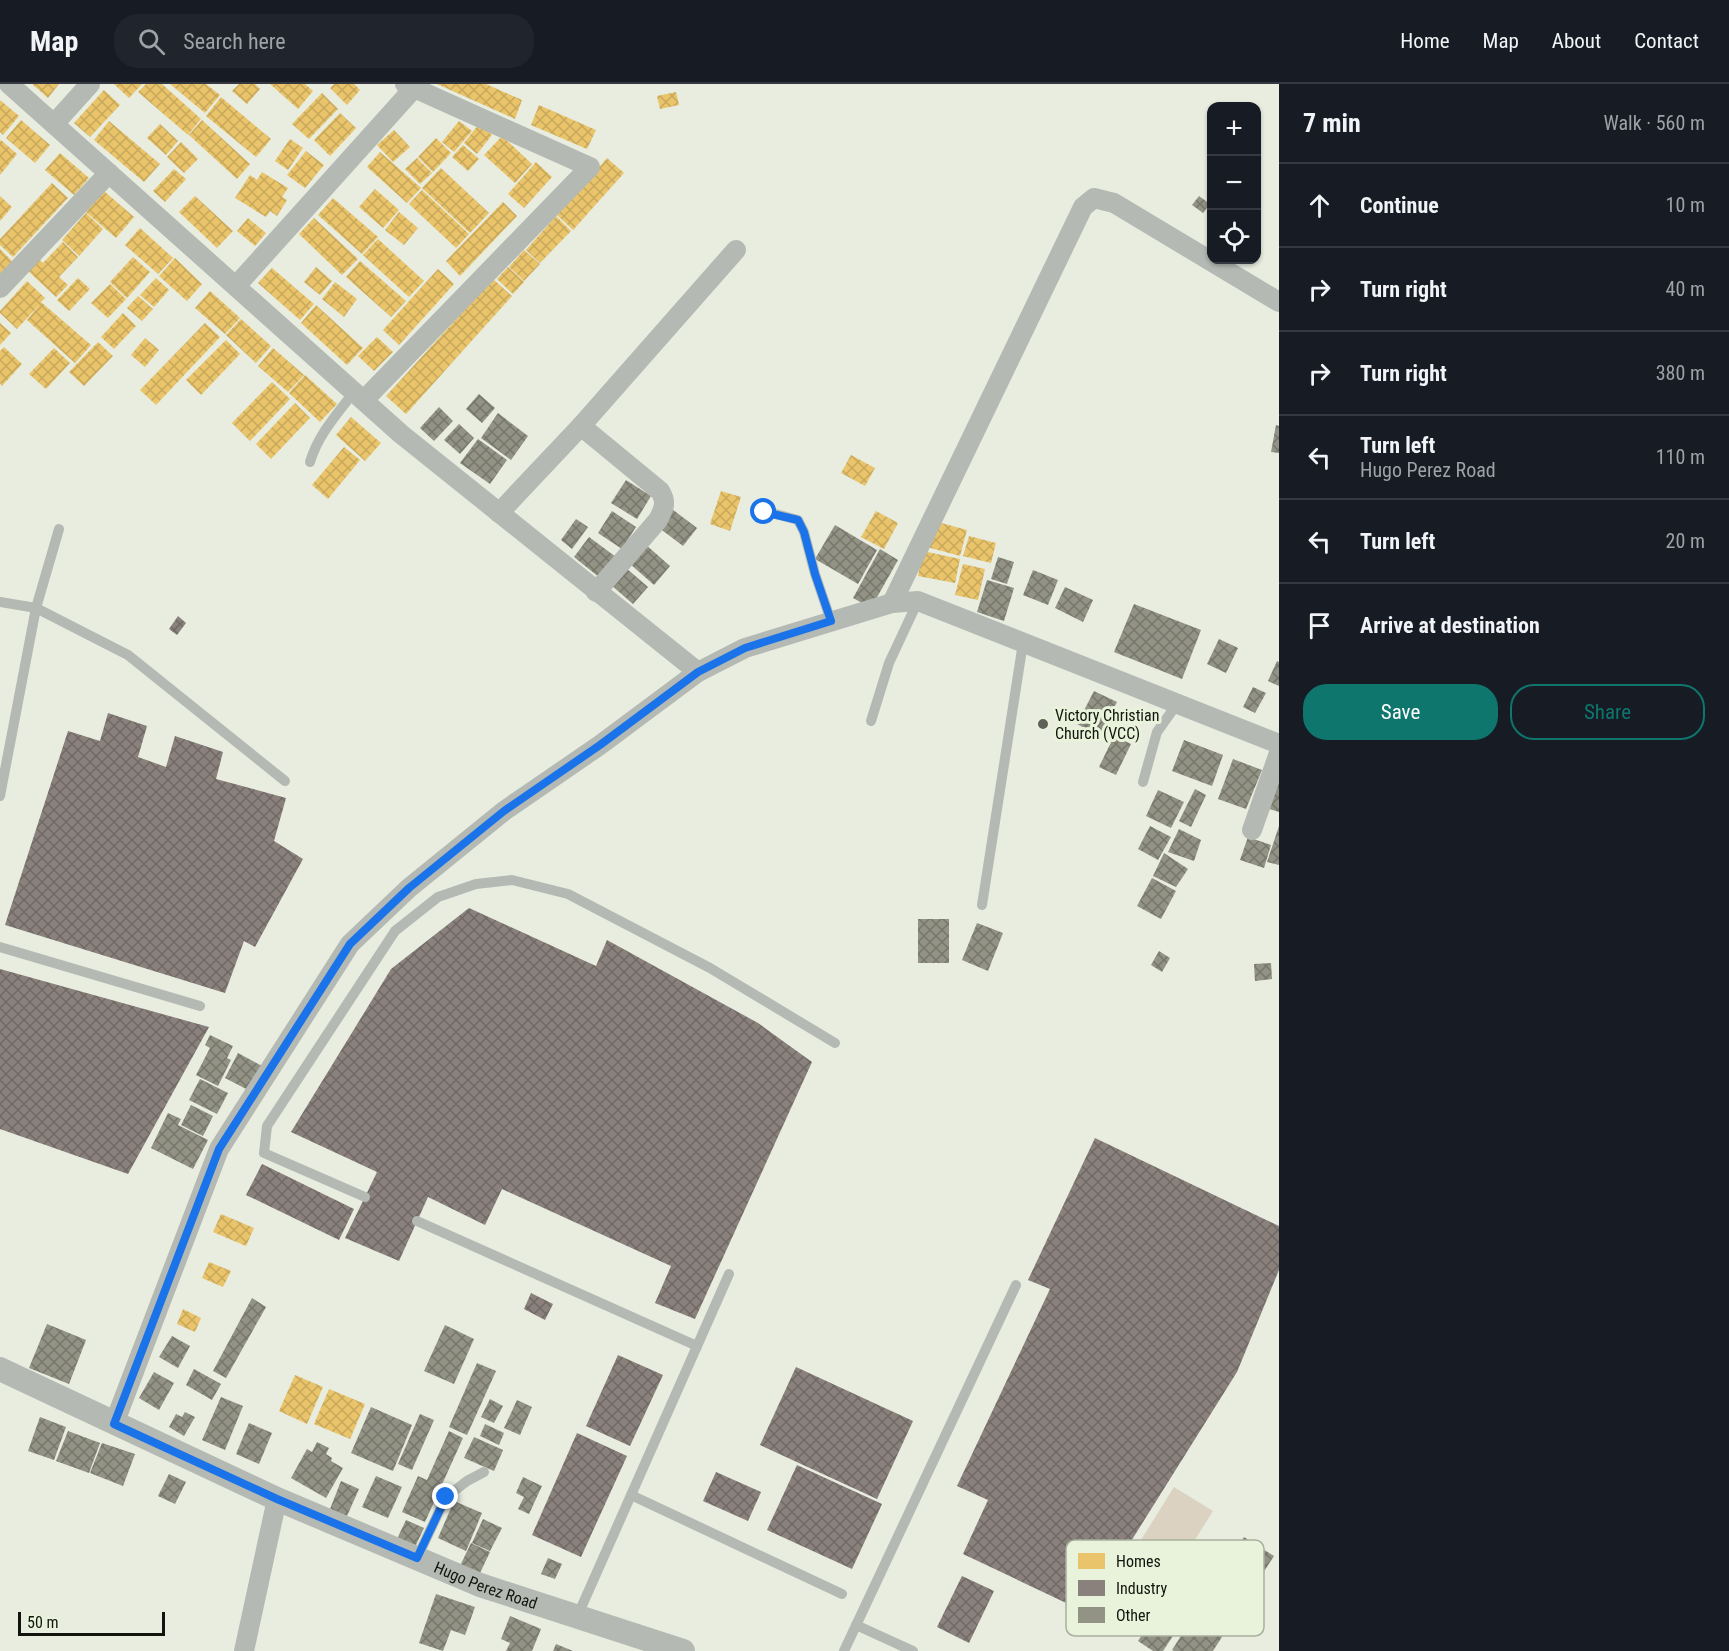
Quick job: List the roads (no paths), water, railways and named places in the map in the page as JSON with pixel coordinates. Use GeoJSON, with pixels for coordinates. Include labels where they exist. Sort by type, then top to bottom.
{"type":"FeatureCollection","features":[{"type":"Feature","properties":{"kind":"street"},"geometry":{"type":"LineString","coordinates":[[9,84],[401,434],[698,672]]}},
{"type":"Feature","properties":{"kind":"street"},"geometry":{"type":"LineString","coordinates":[[54,124],[90,84]]}},
{"type":"Feature","properties":{"kind":"street"},"geometry":{"type":"LineString","coordinates":[[236,286],[409,86],[590,167],[359,396]]}},
{"type":"Feature","properties":{"kind":"street"},"geometry":{"type":"LineString","coordinates":[[0,288],[109,173]]}},
{"type":"Feature","properties":{"kind":"street"},"geometry":{"type":"LineString","coordinates":[[892,603],[1083,207],[1094,198],[1114,203],[1279,302]]}},
{"type":"Feature","properties":{"kind":"street"},"geometry":{"type":"LineString","coordinates":[[499,513],[581,426],[736,250]]}},
{"type":"Feature","properties":{"kind":"street"},"geometry":{"type":"LineString","coordinates":[[581,426],[660,491],[664,498],[664,508],[658,520],[596,592]]}},
{"type":"Feature","properties":{"kind":"street"},"geometry":{"type":"LineString","coordinates":[[114,1424],[219,1149],[350,944],[409,888],[504,811],[600,745],[698,672],[745,648],[892,603],[918,601],[1279,744]]}},
{"type":"Feature","properties":{"kind":"street"},"geometry":{"type":"LineString","coordinates":[[1252,830],[1279,753]]}},
{"type":"Feature","properties":{"kind":"street","name":"Hugo Perez Road"},"geometry":{"type":"LineString","coordinates":[[0,1369],[277,1499],[480,1585],[683,1651]]}},
{"type":"Feature","properties":{"kind":"street"},"geometry":{"type":"LineString","coordinates":[[244,1651],[277,1499]]}},
{"type":"Feature","properties":{"kind":"lane"},"geometry":{"type":"LineString","coordinates":[[310,462],[314,447],[324,430],[359,396]]}},
{"type":"Feature","properties":{"kind":"lane"},"geometry":{"type":"LineString","coordinates":[[764,512],[798,520],[804,532],[831,621]]}},
{"type":"Feature","properties":{"kind":"lane"},"geometry":{"type":"LineString","coordinates":[[0,796],[36,608],[59,528]]}},
{"type":"Feature","properties":{"kind":"lane"},"geometry":{"type":"LineString","coordinates":[[871,721],[889,663],[918,601]]}},
{"type":"Feature","properties":{"kind":"lane"},"geometry":{"type":"LineString","coordinates":[[0,602],[36,608],[128,655],[285,781]]}},
{"type":"Feature","properties":{"kind":"lane"},"geometry":{"type":"LineString","coordinates":[[982,905],[1023,643]]}},
{"type":"Feature","properties":{"kind":"lane"},"geometry":{"type":"LineString","coordinates":[[1143,782],[1156,732],[1177,704]]}},
{"type":"Feature","properties":{"kind":"lane"},"geometry":{"type":"LineString","coordinates":[[365,1197],[264,1153],[267,1126],[395,931],[438,897],[476,884],[512,880],[568,894],[710,968],[835,1043]]}},
{"type":"Feature","properties":{"kind":"lane"},"geometry":{"type":"LineString","coordinates":[[0,947],[200,1006]]}},
{"type":"Feature","properties":{"kind":"lane"},"geometry":{"type":"LineString","coordinates":[[417,1221],[697,1346]]}},
{"type":"Feature","properties":{"kind":"lane"},"geometry":{"type":"LineString","coordinates":[[577,1617],[729,1274]]}},
{"type":"Feature","properties":{"kind":"lane"},"geometry":{"type":"LineString","coordinates":[[844,1651],[1016,1285]]}},
{"type":"Feature","properties":{"kind":"lane"},"geometry":{"type":"LineString","coordinates":[[417,1558],[446,1497],[484,1472]]}},
{"type":"Feature","properties":{"kind":"lane"},"geometry":{"type":"LineString","coordinates":[[631,1495],[842,1594]]}},
{"type":"Feature","properties":{"kind":"lane"},"geometry":{"type":"LineString","coordinates":[[856,1625],[913,1651]]}},
{"type":"Feature","properties":{"kind":"place","name":"Victory Christian Church (VCC)"},"geometry":{"type":"Point","coordinates":[1043,724]}}]}
